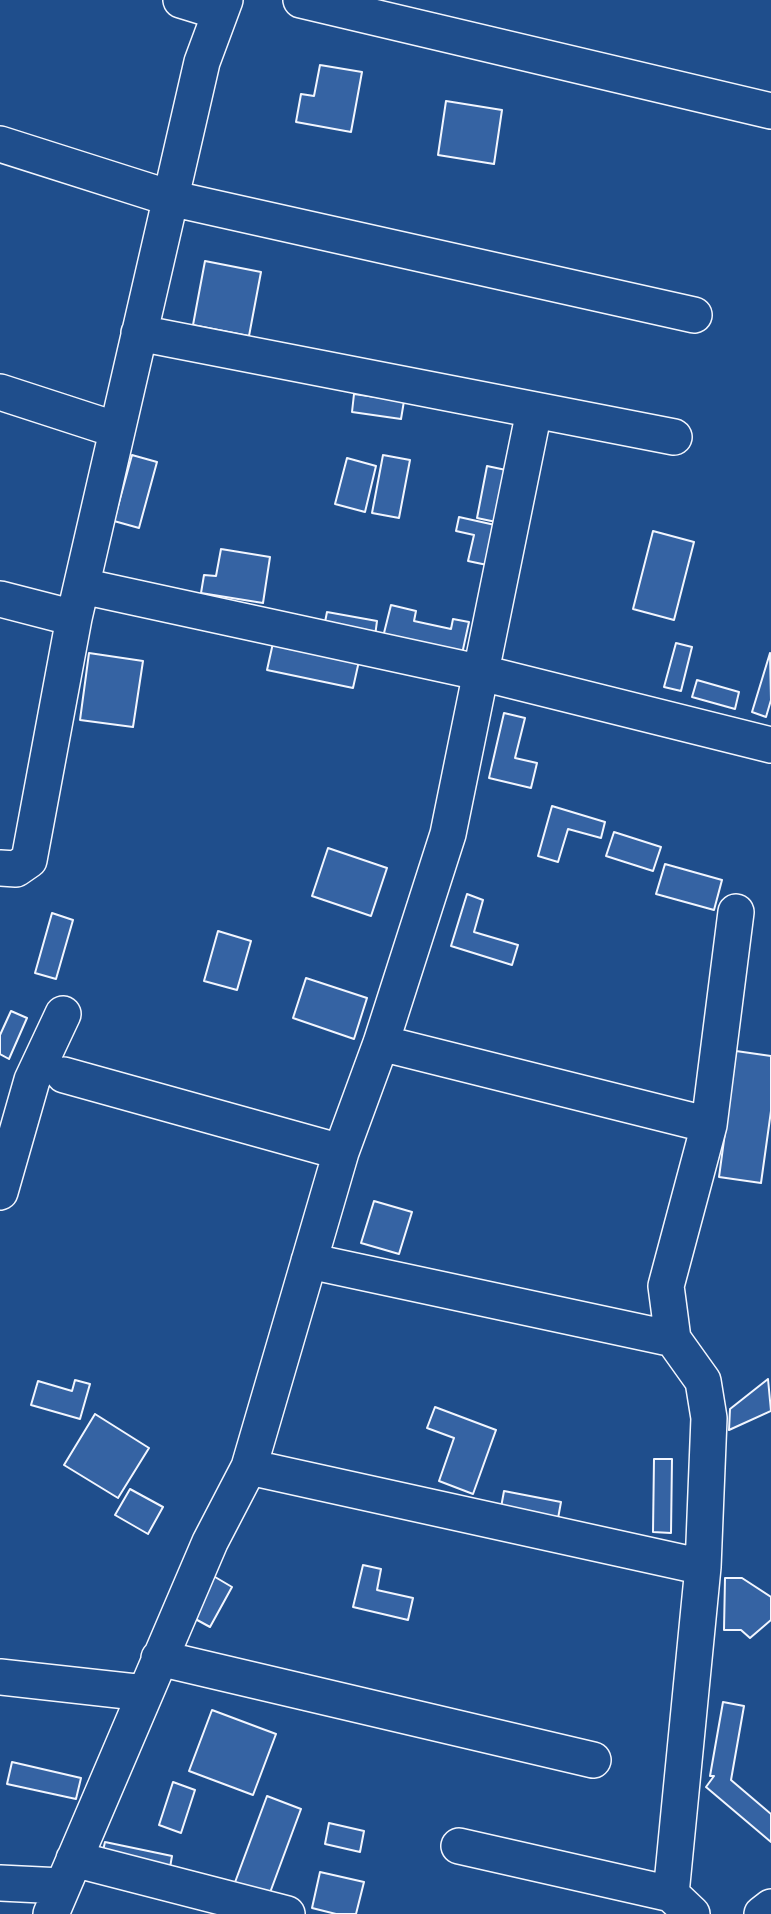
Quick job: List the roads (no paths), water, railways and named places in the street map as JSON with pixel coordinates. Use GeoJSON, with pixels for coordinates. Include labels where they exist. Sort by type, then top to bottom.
{"type":"FeatureCollection","features":[{"type":"Feature","properties":{"kind":"street"},"geometry":{"type":"LineString","coordinates":[[0,868],[16,869],[29,860],[78,602],[139,332],[202,62],[222,6],[181,0]]}},
{"type":"Feature","properties":{"kind":"street"},"geometry":{"type":"LineString","coordinates":[[301,0],[771,111]]}},
{"type":"Feature","properties":{"kind":"street"},"geometry":{"type":"LineString","coordinates":[[0,144],[170,198],[694,315]]}},
{"type":"Feature","properties":{"kind":"street"},"geometry":{"type":"LineString","coordinates":[[139,332],[674,437]]}},
{"type":"Feature","properties":{"kind":"street"},"geometry":{"type":"LineString","coordinates":[[0,391],[117,430]]}},
{"type":"Feature","properties":{"kind":"street"},"geometry":{"type":"LineString","coordinates":[[62,1887],[210,1542],[249,1467],[341,1152],[381,1043],[448,834],[478,672],[534,411]]}},
{"type":"Feature","properties":{"kind":"street"},"geometry":{"type":"LineString","coordinates":[[0,598],[78,602],[478,672],[771,745]]}},
{"type":"Feature","properties":{"kind":"street"},"geometry":{"type":"LineString","coordinates":[[459,1846],[682,1904],[703,1567],[709,1418],[703,1381],[673,1339],[666,1286],[709,1125],[736,912]]}},
{"type":"Feature","properties":{"kind":"street"},"geometry":{"type":"LineString","coordinates":[[0,1192],[32,1080],[62,1014]]}},
{"type":"Feature","properties":{"kind":"street"},"geometry":{"type":"LineString","coordinates":[[381,1043],[709,1125]]}},
{"type":"Feature","properties":{"kind":"street"},"geometry":{"type":"LineString","coordinates":[[64,1075],[341,1152]]}},
{"type":"Feature","properties":{"kind":"street"},"geometry":{"type":"LineString","coordinates":[[309,1261],[673,1339]]}},
{"type":"Feature","properties":{"kind":"street"},"geometry":{"type":"LineString","coordinates":[[249,1467],[703,1567]]}},
{"type":"Feature","properties":{"kind":"street"},"geometry":{"type":"LineString","coordinates":[[159,1658],[593,1760]]}},
{"type":"Feature","properties":{"kind":"street"},"geometry":{"type":"LineString","coordinates":[[0,1676],[145,1693]]}},
{"type":"Feature","properties":{"kind":"street"},"geometry":{"type":"LineString","coordinates":[[0,1883],[62,1887],[287,1914]]}},
{"type":"Feature","properties":{"kind":"street"},"geometry":{"type":"LineString","coordinates":[[762,1914],[771,1907]]}}]}
